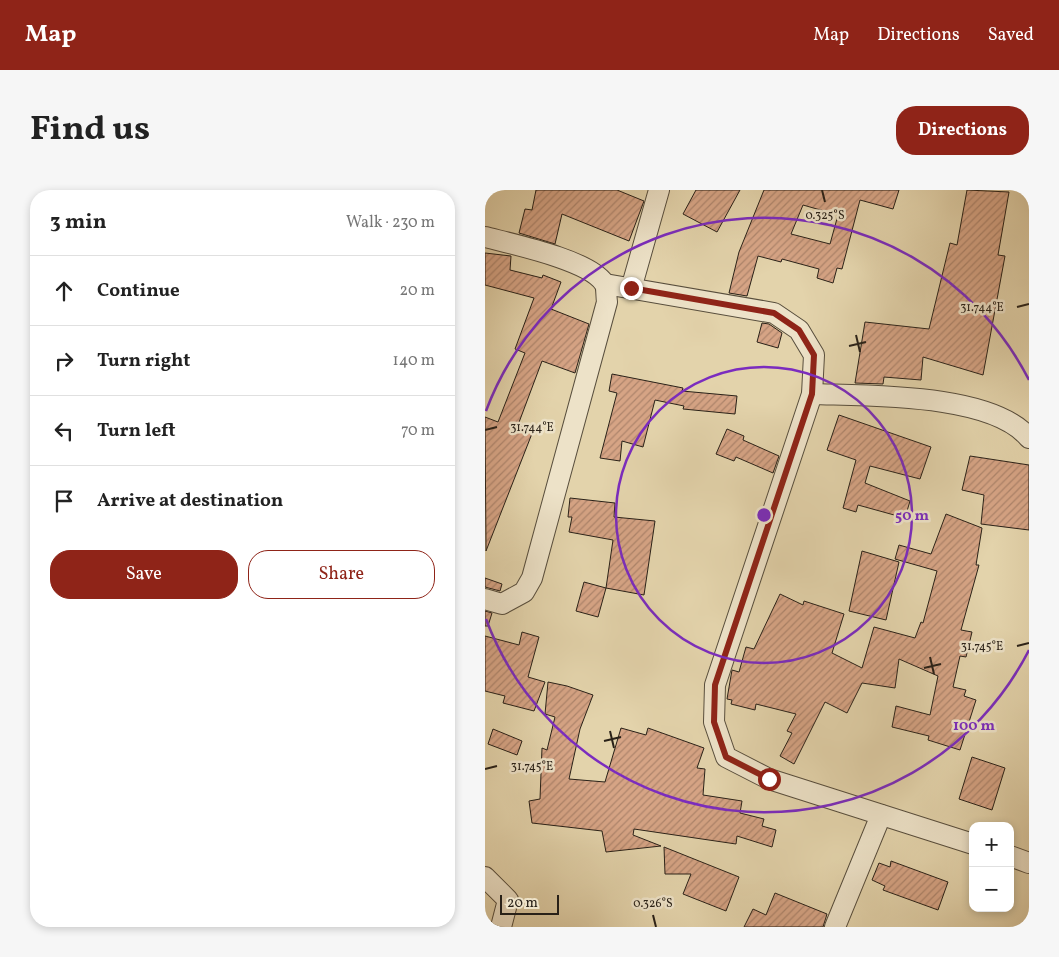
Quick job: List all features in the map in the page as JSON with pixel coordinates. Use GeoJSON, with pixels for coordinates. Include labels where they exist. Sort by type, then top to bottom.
{"type":"FeatureCollection","features":[{"type":"Feature","properties":{"kind":"street"},"geometry":{"type":"LineString","coordinates":[[631,288],[659,190]]}},
{"type":"Feature","properties":{"kind":"street"},"geometry":{"type":"LineString","coordinates":[[485,237],[578,264],[594,272],[605,284],[607,302],[533,578],[524,592],[502,604],[485,599]]}},
{"type":"Feature","properties":{"kind":"street"},"geometry":{"type":"LineString","coordinates":[[605,284],[774,313],[799,330],[814,355],[812,394],[715,685],[714,722],[726,757],[769,779],[969,843]]}},
{"type":"Feature","properties":{"kind":"street"},"geometry":{"type":"LineString","coordinates":[[812,394],[924,398],[991,414],[1020,427],[1029,438]]}},
{"type":"Feature","properties":{"kind":"street"},"geometry":{"type":"LineString","coordinates":[[835,927],[881,815]]}},
{"type":"Feature","properties":{"kind":"street"},"geometry":{"type":"LineString","coordinates":[[1014,857],[1029,863]]}},
{"type":"Feature","properties":{"kind":"street"},"geometry":{"type":"LineString","coordinates":[[485,877],[507,900],[501,927]]}},
{"type":"Feature","properties":{"kind":"building"},"geometry":{"type":"Polygon","coordinates":[[[536,190],[617,190],[644,201],[629,241],[562,214],[555,244],[519,233],[525,209],[532,210],[536,190]]]}},
{"type":"Feature","properties":{"kind":"building"},"geometry":{"type":"Polygon","coordinates":[[[696,190],[740,190],[717,232],[683,214],[696,190]]]}},
{"type":"Feature","properties":{"kind":"building"},"geometry":{"type":"Polygon","coordinates":[[[764,190],[899,190],[893,209],[860,200],[842,269],[837,268],[833,283],[817,278],[819,269],[782,259],[781,262],[758,256],[747,296],[729,293],[739,252],[764,190]],[[803,205],[791,234],[830,244],[838,215],[803,205]]]}},
{"type":"Feature","properties":{"kind":"building"},"geometry":{"type":"Polygon","coordinates":[[[967,190],[1009,192],[998,255],[1005,256],[983,375],[923,357],[921,380],[884,377],[883,384],[855,383],[865,322],[929,329],[950,243],[957,245],[967,190]]]}},
{"type":"Feature","properties":{"kind":"building"},"geometry":{"type":"Polygon","coordinates":[[[485,253],[511,256],[510,270],[542,278],[543,275],[561,282],[551,309],[589,324],[575,373],[542,361],[518,425],[533,431],[486,551],[485,417],[498,422],[525,353],[515,349],[534,298],[485,285],[485,253]]]}},
{"type":"Feature","properties":{"kind":"building"},"geometry":{"type":"Polygon","coordinates":[[[762,323],[769,324],[782,333],[778,348],[757,342],[762,323]]]}},
{"type":"Feature","properties":{"kind":"building"},"geometry":{"type":"Polygon","coordinates":[[[612,374],[683,388],[682,391],[737,396],[735,414],[683,409],[684,406],[655,400],[643,447],[622,441],[620,461],[600,458],[617,393],[609,391],[612,374]]]}},
{"type":"Feature","properties":{"kind":"building"},"geometry":{"type":"Polygon","coordinates":[[[839,415],[931,447],[920,479],[870,466],[865,483],[910,501],[905,518],[858,505],[856,512],[843,508],[856,460],[827,450],[839,415]]]}},
{"type":"Feature","properties":{"kind":"building"},"geometry":{"type":"Polygon","coordinates":[[[727,429],[744,436],[743,440],[779,456],[773,473],[736,457],[734,461],[716,454],[727,429]]]}},
{"type":"Feature","properties":{"kind":"building"},"geometry":{"type":"Polygon","coordinates":[[[970,456],[1029,465],[1029,530],[981,524],[984,495],[962,490],[970,456]]]}},
{"type":"Feature","properties":{"kind":"building"},"geometry":{"type":"Polygon","coordinates":[[[570,498],[615,503],[614,517],[655,521],[644,595],[606,588],[613,540],[569,532],[572,517],[568,517],[570,498]]]}},
{"type":"Feature","properties":{"kind":"building"},"geometry":{"type":"Polygon","coordinates":[[[946,514],[982,528],[976,565],[979,565],[961,630],[972,632],[966,657],[960,656],[953,687],[966,690],[964,696],[976,700],[960,750],[928,740],[929,736],[892,727],[896,706],[930,715],[938,676],[899,659],[895,688],[862,683],[847,713],[825,702],[794,764],[780,756],[792,733],[787,731],[796,714],[756,704],[755,710],[731,704],[732,700],[727,699],[732,670],[739,672],[746,647],[754,649],[780,594],[803,605],[804,601],[844,614],[832,653],[862,668],[874,627],[915,638],[921,622],[923,623],[937,571],[895,559],[899,545],[931,554],[946,514]]]}},
{"type":"Feature","properties":{"kind":"building"},"geometry":{"type":"Polygon","coordinates":[[[862,551],[899,562],[886,620],[849,611],[862,551]]]}},
{"type":"Feature","properties":{"kind":"building"},"geometry":{"type":"Polygon","coordinates":[[[485,578],[502,584],[500,591],[485,587],[485,578]]]}},
{"type":"Feature","properties":{"kind":"building"},"geometry":{"type":"Polygon","coordinates":[[[584,582],[606,588],[598,617],[576,611],[584,582]]]}},
{"type":"Feature","properties":{"kind":"building"},"geometry":{"type":"Polygon","coordinates":[[[485,611],[492,613],[488,626],[485,626],[485,611]]]}},
{"type":"Feature","properties":{"kind":"building"},"geometry":{"type":"Polygon","coordinates":[[[522,632],[539,637],[528,677],[545,682],[534,711],[503,703],[505,696],[485,691],[485,636],[519,645],[522,632]]]}},
{"type":"Feature","properties":{"kind":"building"},"geometry":{"type":"Polygon","coordinates":[[[548,682],[593,695],[580,729],[569,779],[605,782],[621,728],[646,735],[648,728],[704,748],[697,768],[705,769],[703,795],[742,801],[740,813],[764,819],[762,826],[776,830],[772,847],[737,836],[736,844],[634,829],[633,835],[661,846],[606,852],[602,831],[532,823],[529,801],[540,799],[542,748],[547,750],[555,717],[545,714],[548,682]]]}},
{"type":"Feature","properties":{"kind":"building"},"geometry":{"type":"Polygon","coordinates":[[[493,729],[522,741],[517,755],[488,744],[493,729]]]}},
{"type":"Feature","properties":{"kind":"building"},"geometry":{"type":"Polygon","coordinates":[[[972,757],[1005,768],[992,810],[959,799],[972,757]]]}},
{"type":"Feature","properties":{"kind":"building"},"geometry":{"type":"Polygon","coordinates":[[[664,847],[739,877],[726,911],[683,894],[691,874],[665,874],[664,847]]]}},
{"type":"Feature","properties":{"kind":"building"},"geometry":{"type":"Polygon","coordinates":[[[891,861],[948,882],[938,910],[883,890],[885,886],[872,880],[879,863],[890,867],[891,861]]]}},
{"type":"Feature","properties":{"kind":"building"},"geometry":{"type":"Polygon","coordinates":[[[775,893],[827,914],[823,927],[744,927],[753,909],[766,915],[775,893]]]}},
{"type":"Feature","properties":{"kind":"route"},"geometry":{"type":"LineString","coordinates":[[631,288],[774,313],[799,330],[814,355],[812,394],[715,685],[714,722],[726,757],[769,779]]}}]}
